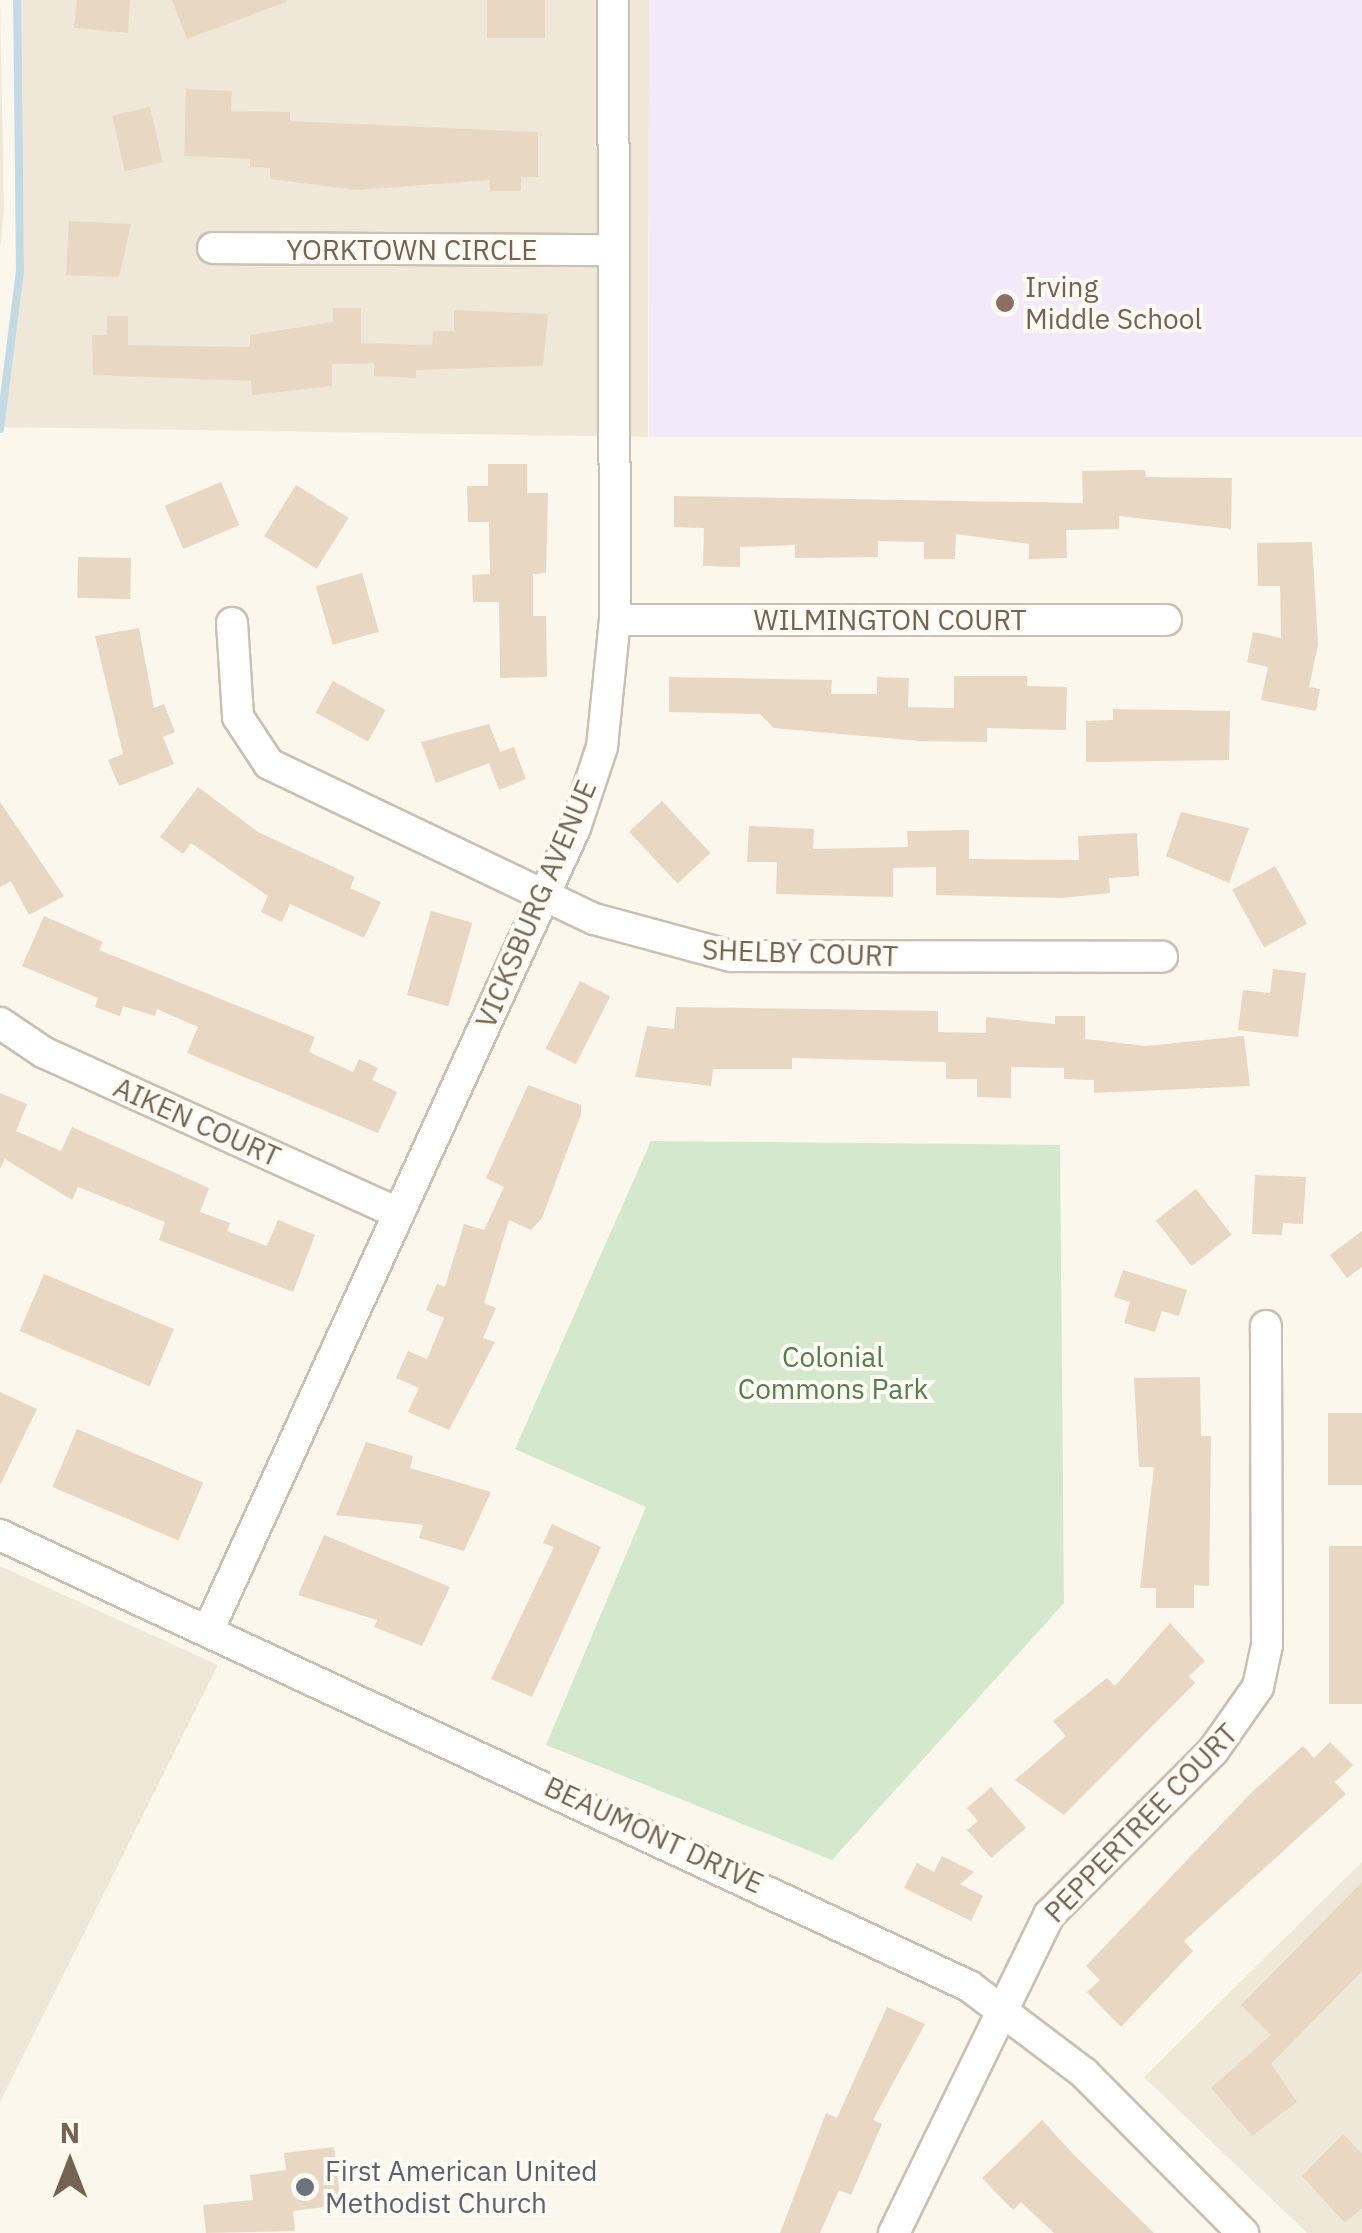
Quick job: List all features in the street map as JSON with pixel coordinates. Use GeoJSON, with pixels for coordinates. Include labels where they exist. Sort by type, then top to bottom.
{"type":"FeatureCollection","features":[{"type":"Feature","properties":{"kind":"street","name":"VICKSBURG AVENUE"},"geometry":{"type":"LineString","coordinates":[[208,1631],[544,894],[602,747],[614,620],[614,0]]}},
{"type":"Feature","properties":{"kind":"street","name":"YORKTOWN CIRCLE"},"geometry":{"type":"LineString","coordinates":[[213,248],[611,250]]}},
{"type":"Feature","properties":{"kind":"street","name":"WILMINGTON COURT"},"geometry":{"type":"LineString","coordinates":[[614,620],[1166,620]]}},
{"type":"Feature","properties":{"kind":"street","name":"SHELBY COURT"},"geometry":{"type":"LineString","coordinates":[[232,623],[238,717],[269,764],[544,894],[670,945],[731,956],[1162,957]]}},
{"type":"Feature","properties":{"kind":"street","name":"AIKEN COURT"},"geometry":{"type":"LineString","coordinates":[[0,1023],[44,1052],[398,1212]]}},
{"type":"Feature","properties":{"kind":"street","name":"PEPPERTREE COURT"},"geometry":{"type":"LineString","coordinates":[[894,2233],[999,2006],[1048,1915],[1213,1752],[1258,1687],[1267,1645],[1266,1326]]}},
{"type":"Feature","properties":{"kind":"street","name":"BEAUMONT DRIVE"},"geometry":{"type":"LineString","coordinates":[[0,1535],[828,1914],[999,2006],[1084,2073],[1243,2233]]}},
{"type":"Feature","properties":{"kind":"shaded area"},"geometry":{"type":"Polygon","coordinates":[[[0,0],[4,207],[0,250],[0,0]]]}},
{"type":"Feature","properties":{"kind":"shaded area"},"geometry":{"type":"Polygon","coordinates":[[[18,0],[649,0],[648,437],[4,427],[20,271],[18,0]]]}},
{"type":"Feature","properties":{"kind":"shaded area","name":"Irving Middle School"},"geometry":{"type":"Polygon","coordinates":[[[649,0],[1362,0],[1362,437],[649,437],[649,0]]]}},
{"type":"Feature","properties":{"kind":"shaded area"},"geometry":{"type":"Polygon","coordinates":[[[0,1566],[218,1665],[0,2102],[0,1566]]]}},
{"type":"Feature","properties":{"kind":"shaded area"},"geometry":{"type":"Polygon","coordinates":[[[1362,1862],[1362,2233],[1307,2233],[1144,2077],[1362,1862]]]}},
{"type":"Feature","properties":{"kind":"green space","name":"Colonial Commons Park"},"geometry":{"type":"Polygon","coordinates":[[[651,1141],[1060,1145],[1064,1603],[832,1860],[546,1745],[646,1507],[515,1449],[651,1141]]]}},
{"type":"Feature","properties":{"kind":"building"},"geometry":{"type":"Polygon","coordinates":[[[77,0],[130,0],[128,33],[74,28],[77,0]]]}},
{"type":"Feature","properties":{"kind":"building"},"geometry":{"type":"Polygon","coordinates":[[[172,0],[286,0],[286,2],[187,39],[172,0]]]}},
{"type":"Feature","properties":{"kind":"building"},"geometry":{"type":"Polygon","coordinates":[[[487,0],[545,0],[545,38],[487,38],[487,0]]]}},
{"type":"Feature","properties":{"kind":"building"},"geometry":{"type":"Polygon","coordinates":[[[186,89],[232,91],[231,111],[290,112],[290,121],[538,132],[538,177],[521,177],[521,191],[490,191],[490,180],[356,190],[270,179],[270,168],[250,167],[250,159],[184,156],[186,89]]]}},
{"type":"Feature","properties":{"kind":"building"},"geometry":{"type":"Polygon","coordinates":[[[150,107],[163,163],[125,171],[112,116],[150,107]]]}},
{"type":"Feature","properties":{"kind":"building"},"geometry":{"type":"Polygon","coordinates":[[[69,221],[131,224],[119,277],[66,275],[69,221]]]}},
{"type":"Feature","properties":{"kind":"building"},"geometry":{"type":"Polygon","coordinates":[[[333,308],[361,308],[361,343],[432,345],[433,331],[454,331],[454,310],[548,314],[543,366],[416,370],[416,378],[374,376],[374,363],[332,364],[332,386],[252,395],[251,381],[93,375],[92,335],[107,335],[107,316],[128,316],[128,345],[250,347],[250,335],[333,322],[333,308]]]}},
{"type":"Feature","properties":{"kind":"building"},"geometry":{"type":"Polygon","coordinates":[[[488,464],[527,464],[527,493],[548,493],[546,573],[533,574],[533,616],[546,616],[547,677],[500,678],[499,602],[473,602],[472,575],[490,574],[489,522],[468,522],[467,486],[488,486],[488,464]]]}},
{"type":"Feature","properties":{"kind":"building"},"geometry":{"type":"Polygon","coordinates":[[[1145,470],[1146,477],[1232,478],[1231,529],[1119,516],[1119,529],[1066,530],[1067,558],[1029,559],[1029,544],[956,534],[955,559],[924,559],[924,542],[878,541],[878,557],[795,558],[795,545],[740,547],[740,567],[703,566],[704,528],[674,527],[674,496],[1083,503],[1082,471],[1145,470]]]}},
{"type":"Feature","properties":{"kind":"building"},"geometry":{"type":"Polygon","coordinates":[[[221,482],[239,525],[183,549],[165,506],[221,482]]]}},
{"type":"Feature","properties":{"kind":"building"},"geometry":{"type":"Polygon","coordinates":[[[296,485],[349,518],[317,569],[264,536],[296,485]]]}},
{"type":"Feature","properties":{"kind":"building"},"geometry":{"type":"Polygon","coordinates":[[[1312,542],[1318,645],[1309,687],[1320,689],[1316,711],[1261,700],[1268,667],[1247,662],[1253,632],[1281,638],[1280,586],[1258,586],[1257,543],[1312,542]]]}},
{"type":"Feature","properties":{"kind":"building"},"geometry":{"type":"Polygon","coordinates":[[[78,557],[131,558],[130,599],[77,598],[78,557]]]}},
{"type":"Feature","properties":{"kind":"building"},"geometry":{"type":"Polygon","coordinates":[[[362,573],[379,632],[333,645],[316,586],[362,573]]]}},
{"type":"Feature","properties":{"kind":"building"},"geometry":{"type":"Polygon","coordinates":[[[139,628],[154,708],[164,704],[175,732],[163,737],[174,764],[119,786],[108,760],[123,754],[95,636],[139,628]]]}},
{"type":"Feature","properties":{"kind":"building"},"geometry":{"type":"Polygon","coordinates":[[[954,676],[1027,676],[1027,686],[1067,687],[1066,730],[987,728],[987,742],[920,741],[774,728],[760,714],[669,712],[669,677],[832,680],[831,694],[877,694],[877,677],[909,678],[908,707],[954,708],[954,676]]]}},
{"type":"Feature","properties":{"kind":"building"},"geometry":{"type":"Polygon","coordinates":[[[333,681],[385,710],[368,742],[316,712],[333,681]]]}},
{"type":"Feature","properties":{"kind":"building"},"geometry":{"type":"Polygon","coordinates":[[[1113,709],[1230,711],[1229,760],[1086,762],[1086,721],[1113,720],[1113,709]]]}},
{"type":"Feature","properties":{"kind":"building"},"geometry":{"type":"Polygon","coordinates":[[[489,724],[500,752],[514,747],[526,779],[499,790],[489,763],[436,783],[421,742],[489,724]]]}},
{"type":"Feature","properties":{"kind":"building"},"geometry":{"type":"Polygon","coordinates":[[[198,787],[258,832],[355,877],[350,888],[381,902],[364,938],[290,904],[282,922],[261,912],[268,896],[191,843],[183,854],[160,837],[198,787]]]}},
{"type":"Feature","properties":{"kind":"building"},"geometry":{"type":"Polygon","coordinates":[[[662,801],[710,853],[678,884],[629,832],[662,801]]]}},
{"type":"Feature","properties":{"kind":"building"},"geometry":{"type":"Polygon","coordinates":[[[0,802],[64,896],[29,915],[11,881],[0,887],[0,802]]]}},
{"type":"Feature","properties":{"kind":"building"},"geometry":{"type":"Polygon","coordinates":[[[1181,812],[1249,828],[1229,883],[1166,856],[1181,812]]]}},
{"type":"Feature","properties":{"kind":"building"},"geometry":{"type":"Polygon","coordinates":[[[749,826],[814,829],[813,849],[908,847],[907,831],[969,830],[969,859],[1079,860],[1078,836],[1137,833],[1139,876],[1109,878],[1110,893],[1062,898],[936,895],[936,867],[893,868],[893,897],[776,894],[777,862],[747,862],[749,826]]]}},
{"type":"Feature","properties":{"kind":"building"},"geometry":{"type":"Polygon","coordinates":[[[1275,866],[1307,924],[1264,947],[1232,890],[1275,866]]]}},
{"type":"Feature","properties":{"kind":"building"},"geometry":{"type":"Polygon","coordinates":[[[431,911],[472,923],[448,1006],[407,995],[431,911]]]}},
{"type":"Feature","properties":{"kind":"building"},"geometry":{"type":"Polygon","coordinates":[[[44,916],[103,942],[99,950],[315,1037],[309,1052],[353,1072],[359,1059],[378,1068],[372,1080],[397,1092],[378,1133],[187,1053],[198,1027],[157,1009],[155,1016],[123,1006],[120,1016],[95,1007],[98,998],[22,966],[44,916]]]}},
{"type":"Feature","properties":{"kind":"building"},"geometry":{"type":"Polygon","coordinates":[[[1273,969],[1306,973],[1298,1037],[1238,1030],[1243,990],[1270,993],[1273,969]]]}},
{"type":"Feature","properties":{"kind":"building"},"geometry":{"type":"Polygon","coordinates":[[[580,981],[610,996],[576,1064],[545,1049],[580,981]]]}},
{"type":"Feature","properties":{"kind":"building"},"geometry":{"type":"Polygon","coordinates":[[[676,1007],[938,1011],[938,1032],[986,1033],[986,1017],[1055,1024],[1055,1016],[1085,1016],[1085,1039],[1146,1046],[1244,1036],[1250,1086],[1094,1093],[1094,1080],[1064,1079],[1064,1068],[1011,1067],[1011,1098],[977,1097],[977,1079],[946,1079],[946,1062],[792,1058],[792,1069],[713,1069],[711,1086],[635,1077],[647,1026],[674,1029],[676,1007]]]}},
{"type":"Feature","properties":{"kind":"building"},"geometry":{"type":"Polygon","coordinates":[[[528,1085],[581,1105],[581,1114],[542,1218],[531,1230],[509,1220],[484,1303],[496,1308],[483,1338],[495,1342],[449,1430],[408,1412],[419,1388],[396,1378],[408,1351],[427,1359],[444,1318],[426,1310],[437,1284],[445,1287],[464,1224],[484,1230],[504,1187],[486,1178],[528,1085]]]}},
{"type":"Feature","properties":{"kind":"building"},"geometry":{"type":"Polygon","coordinates":[[[0,1093],[27,1104],[16,1131],[61,1151],[72,1127],[209,1188],[200,1212],[230,1223],[227,1231],[267,1246],[278,1220],[315,1235],[293,1292],[159,1240],[165,1222],[78,1187],[72,1200],[5,1159],[0,1169],[0,1093]]]}},
{"type":"Feature","properties":{"kind":"building"},"geometry":{"type":"Polygon","coordinates":[[[1255,1175],[1306,1177],[1303,1224],[1283,1223],[1282,1235],[1252,1234],[1255,1175]]]}},
{"type":"Feature","properties":{"kind":"building"},"geometry":{"type":"Polygon","coordinates":[[[1196,1189],[1232,1235],[1192,1266],[1156,1220],[1196,1189]]]}},
{"type":"Feature","properties":{"kind":"building"},"geometry":{"type":"Polygon","coordinates":[[[1362,1231],[1362,1267],[1347,1278],[1330,1255],[1362,1231]]]}},
{"type":"Feature","properties":{"kind":"building"},"geometry":{"type":"Polygon","coordinates":[[[1123,1270],[1187,1290],[1179,1316],[1162,1311],[1155,1332],[1124,1323],[1130,1302],[1114,1297],[1123,1270]]]}},
{"type":"Feature","properties":{"kind":"building"},"geometry":{"type":"Polygon","coordinates":[[[44,1274],[174,1329],[150,1386],[20,1331],[44,1274]]]}},
{"type":"Feature","properties":{"kind":"building"},"geometry":{"type":"Polygon","coordinates":[[[1200,1377],[1201,1436],[1211,1436],[1209,1586],[1194,1585],[1194,1608],[1156,1608],[1156,1588],[1140,1588],[1154,1467],[1139,1467],[1134,1378],[1200,1377]]]}},
{"type":"Feature","properties":{"kind":"building"},"geometry":{"type":"Polygon","coordinates":[[[0,1392],[37,1409],[0,1485],[0,1392]]]}},
{"type":"Feature","properties":{"kind":"building"},"geometry":{"type":"Polygon","coordinates":[[[1328,1413],[1362,1413],[1362,1485],[1328,1485],[1328,1413]]]}},
{"type":"Feature","properties":{"kind":"building"},"geometry":{"type":"Polygon","coordinates":[[[77,1429],[203,1483],[178,1541],[52,1487],[77,1429]]]}},
{"type":"Feature","properties":{"kind":"building"},"geometry":{"type":"Polygon","coordinates":[[[366,1442],[413,1456],[410,1468],[491,1492],[464,1551],[419,1538],[423,1525],[336,1515],[366,1442]]]}},
{"type":"Feature","properties":{"kind":"building"},"geometry":{"type":"Polygon","coordinates":[[[552,1524],[601,1547],[532,1697],[491,1679],[554,1547],[543,1543],[552,1524]]]}},
{"type":"Feature","properties":{"kind":"building"},"geometry":{"type":"Polygon","coordinates":[[[324,1535],[450,1587],[422,1646],[374,1627],[377,1620],[298,1595],[324,1535]]]}},
{"type":"Feature","properties":{"kind":"building"},"geometry":{"type":"Polygon","coordinates":[[[1329,1546],[1362,1546],[1362,1704],[1329,1704],[1329,1546]]]}},
{"type":"Feature","properties":{"kind":"building"},"geometry":{"type":"Polygon","coordinates":[[[1170,1623],[1205,1661],[1189,1676],[1195,1683],[1064,1815],[1015,1780],[1066,1736],[1053,1721],[1107,1678],[1115,1686],[1170,1623]]]}},
{"type":"Feature","properties":{"kind":"building"},"geometry":{"type":"Polygon","coordinates":[[[1330,1742],[1353,1765],[1335,1782],[1346,1794],[1184,1941],[1193,1951],[1121,2027],[1087,1992],[1100,1980],[1086,1966],[1253,1791],[1303,1746],[1314,1758],[1330,1742]]]}},
{"type":"Feature","properties":{"kind":"building"},"geometry":{"type":"Polygon","coordinates":[[[991,1787],[1026,1828],[991,1858],[967,1830],[978,1821],[967,1808],[991,1787]]]}},
{"type":"Feature","properties":{"kind":"building"},"geometry":{"type":"Polygon","coordinates":[[[942,1856],[974,1872],[960,1884],[983,1896],[971,1921],[904,1888],[917,1863],[934,1872],[942,1856]]]}},
{"type":"Feature","properties":{"kind":"building"},"geometry":{"type":"Polygon","coordinates":[[[1362,1882],[1362,1971],[1271,2064],[1297,2102],[1252,2136],[1211,2088],[1271,2035],[1241,2005],[1362,1882]]]}},
{"type":"Feature","properties":{"kind":"building"},"geometry":{"type":"Polygon","coordinates":[[[887,2007],[925,2024],[873,2120],[882,2124],[851,2195],[839,2190],[820,2233],[780,2233],[826,2113],[837,2118],[887,2007]]]}},
{"type":"Feature","properties":{"kind":"building"},"geometry":{"type":"Polygon","coordinates":[[[1042,2120],[1154,2233],[1054,2233],[1021,2202],[1013,2210],[982,2178],[1042,2120]]]}},
{"type":"Feature","properties":{"kind":"building"},"geometry":{"type":"Polygon","coordinates":[[[1343,2134],[1362,2154],[1362,2208],[1345,2223],[1302,2176],[1343,2134]]]}},
{"type":"Feature","properties":{"kind":"building"},"geometry":{"type":"Polygon","coordinates":[[[334,2147],[341,2205],[293,2211],[295,2231],[206,2233],[203,2205],[253,2200],[250,2175],[286,2170],[284,2153],[334,2147]]]}},
{"type":"Feature","properties":{"kind":"waterway"},"geometry":{"type":"LineString","coordinates":[[0,429],[20,271],[17,0]]}},
{"type":"Feature","properties":{"kind":"place","name":"Irving Middle School"},"geometry":{"type":"Point","coordinates":[1005,303]}},
{"type":"Feature","properties":{"kind":"place","name":"First American United Methodist Church"},"geometry":{"type":"Point","coordinates":[305,2187]}}]}
